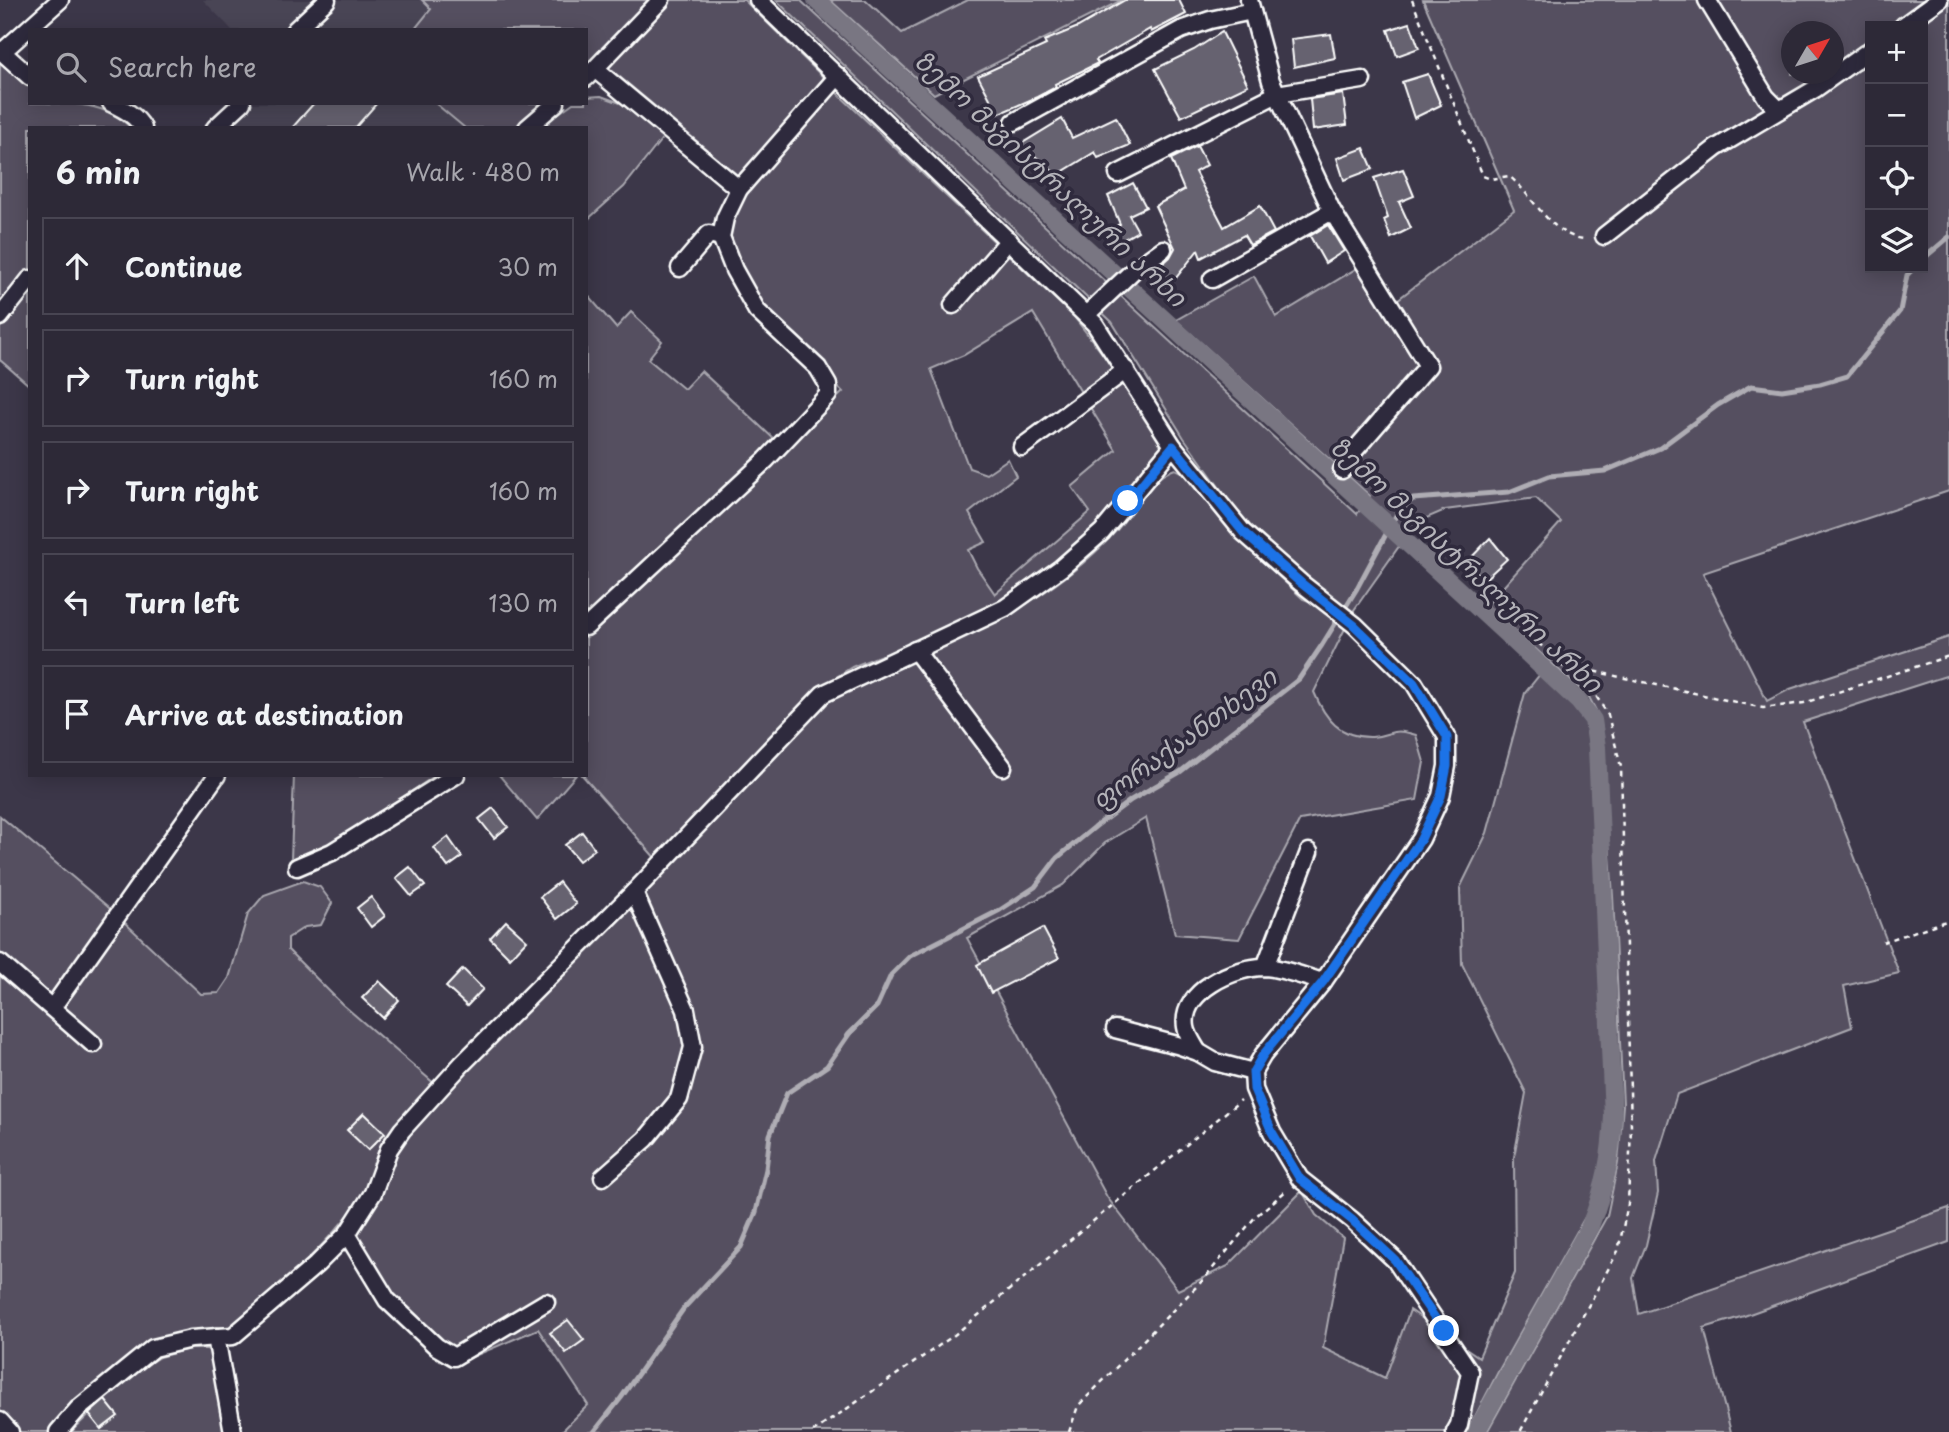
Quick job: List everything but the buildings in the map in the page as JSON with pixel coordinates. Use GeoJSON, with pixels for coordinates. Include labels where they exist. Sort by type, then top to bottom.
{"type":"FeatureCollection","features":[{"type":"Feature","properties":{"kind":"street"},"geometry":{"type":"LineString","coordinates":[[27,76],[1,51],[60,0]]}},
{"type":"Feature","properties":{"kind":"street"},"geometry":{"type":"LineString","coordinates":[[297,28],[327,0]]}},
{"type":"Feature","properties":{"kind":"street"},"geometry":{"type":"LineString","coordinates":[[662,0],[591,74],[739,189]]}},
{"type":"Feature","properties":{"kind":"street"},"geometry":{"type":"LineString","coordinates":[[758,0],[1009,240],[1091,311],[1095,324],[1173,446],[1243,532],[1354,625],[1414,683],[1447,737],[1447,766],[1441,796],[1421,839],[1323,982],[1263,1055],[1253,1072],[1254,1089],[1272,1132],[1300,1179],[1352,1220],[1395,1260],[1470,1372],[1455,1432]]}},
{"type":"Feature","properties":{"kind":"street"},"geometry":{"type":"LineString","coordinates":[[1707,0],[1766,97],[1779,110]]}},
{"type":"Feature","properties":{"kind":"street"},"geometry":{"type":"LineString","coordinates":[[1909,21],[1939,0]]}},
{"type":"Feature","properties":{"kind":"street"},"geometry":{"type":"LineString","coordinates":[[1014,122],[1181,30],[1251,6],[1271,81],[1332,211],[1429,366],[1354,451],[1342,470]]}},
{"type":"Feature","properties":{"kind":"street"},"geometry":{"type":"LineString","coordinates":[[1604,236],[1716,148],[1837,75],[1865,54]]}},
{"type":"Feature","properties":{"kind":"street"},"geometry":{"type":"LineString","coordinates":[[588,625],[766,460],[828,395],[828,385],[818,368],[757,311],[734,270],[721,237],[725,218],[739,189],[838,76]]}},
{"type":"Feature","properties":{"kind":"street"},"geometry":{"type":"LineString","coordinates":[[1118,174],[1277,94],[1362,79]]}},
{"type":"Feature","properties":{"kind":"street"},"geometry":{"type":"LineString","coordinates":[[115,105],[125,110],[142,126]]}},
{"type":"Feature","properties":{"kind":"street"},"geometry":{"type":"LineString","coordinates":[[217,126],[240,105]]}},
{"type":"Feature","properties":{"kind":"street"},"geometry":{"type":"LineString","coordinates":[[529,126],[554,105]]}},
{"type":"Feature","properties":{"kind":"street"},"geometry":{"type":"LineString","coordinates":[[1212,279],[1332,211]]}},
{"type":"Feature","properties":{"kind":"street"},"geometry":{"type":"LineString","coordinates":[[680,268],[709,234],[721,237]]}},
{"type":"Feature","properties":{"kind":"street"},"geometry":{"type":"LineString","coordinates":[[953,305],[1009,240]]}},
{"type":"Feature","properties":{"kind":"street"},"geometry":{"type":"LineString","coordinates":[[1091,311],[1135,269],[1163,249]]}},
{"type":"Feature","properties":{"kind":"street"},"geometry":{"type":"LineString","coordinates":[[0,317],[28,282]]}},
{"type":"Feature","properties":{"kind":"street"},"geometry":{"type":"LineString","coordinates":[[1021,447],[1126,370]]}},
{"type":"Feature","properties":{"kind":"street"},"geometry":{"type":"LineString","coordinates":[[58,1432],[78,1409],[153,1349],[191,1339],[233,1336],[316,1265],[347,1234],[373,1193],[389,1149],[402,1130],[823,694],[1004,608],[1061,568],[1102,532],[1173,446]]}},
{"type":"Feature","properties":{"kind":"street"},"geometry":{"type":"LineString","coordinates":[[915,650],[1003,767]]}},
{"type":"Feature","properties":{"kind":"street"},"geometry":{"type":"LineString","coordinates":[[52,1008],[216,777]]}},
{"type":"Feature","properties":{"kind":"street"},"geometry":{"type":"LineString","coordinates":[[297,867],[332,852],[453,777]]}},
{"type":"Feature","properties":{"kind":"street"},"geometry":{"type":"LineString","coordinates":[[1265,967],[1309,852]]}},
{"type":"Feature","properties":{"kind":"street"},"geometry":{"type":"LineString","coordinates":[[603,1177],[646,1139],[679,1099],[693,1047],[686,1010],[634,892]]}},
{"type":"Feature","properties":{"kind":"street"},"geometry":{"type":"LineString","coordinates":[[0,963],[93,1044]]}},
{"type":"Feature","properties":{"kind":"street"},"geometry":{"type":"LineString","coordinates":[[1198,1052],[1186,1027],[1190,1002],[1212,983],[1237,972],[1265,967],[1323,982]]}},
{"type":"Feature","properties":{"kind":"street"},"geometry":{"type":"LineString","coordinates":[[1115,1029],[1198,1052],[1215,1062],[1253,1072]]}},
{"type":"Feature","properties":{"kind":"street"},"geometry":{"type":"LineString","coordinates":[[347,1234],[387,1300],[437,1346],[454,1357],[546,1302]]}},
{"type":"Feature","properties":{"kind":"street"},"geometry":{"type":"LineString","coordinates":[[216,1337],[233,1432]]}},
{"type":"Feature","properties":{"kind":"street"},"geometry":{"type":"LineString","coordinates":[[0,1421],[10,1432]]}},
{"type":"Feature","properties":{"kind":"path"},"geometry":{"type":"LineString","coordinates":[[1412,0],[1483,176],[1491,179],[1509,176],[1561,232],[1572,238],[1592,239],[1604,236]]}},
{"type":"Feature","properties":{"kind":"path"},"geometry":{"type":"LineString","coordinates":[[1517,622],[1561,665],[1588,683],[1608,715],[1621,766],[1631,1128],[1628,1204],[1618,1251],[1520,1432]]}},
{"type":"Feature","properties":{"kind":"path"},"geometry":{"type":"LineString","coordinates":[[1561,665],[1763,708],[1804,704],[1949,656]]}},
{"type":"Feature","properties":{"kind":"path"},"geometry":{"type":"LineString","coordinates":[[1882,942],[1949,920]]}},
{"type":"Feature","properties":{"kind":"path"},"geometry":{"type":"LineString","coordinates":[[813,1432],[953,1336],[1254,1089]]}},
{"type":"Feature","properties":{"kind":"path"},"geometry":{"type":"LineString","coordinates":[[1069,1432],[1078,1406],[1204,1279],[1256,1216],[1300,1179]]}},
{"type":"Feature","properties":{"kind":"shaded area"},"geometry":{"type":"Polygon","coordinates":[[[203,0],[422,0],[431,9],[416,28],[230,28],[203,0]]]}},
{"type":"Feature","properties":{"kind":"shaded area"},"geometry":{"type":"Polygon","coordinates":[[[422,0],[653,0],[588,66],[588,28],[416,28],[431,9],[422,0]]]}},
{"type":"Feature","properties":{"kind":"shaded area"},"geometry":{"type":"Polygon","coordinates":[[[671,0],[744,0],[824,78],[741,178],[609,68],[618,54],[671,0]]]}},
{"type":"Feature","properties":{"kind":"shaded area"},"geometry":{"type":"Polygon","coordinates":[[[776,0],[800,0],[1357,514],[1370,496],[1176,320],[1254,276],[1276,317],[1359,267],[1384,310],[1514,210],[1423,0],[1949,0],[1949,491],[1703,573],[1767,701],[1790,689],[1949,637],[1949,675],[1803,722],[1899,973],[1844,986],[1852,1027],[1677,1094],[1656,1161],[1658,1193],[1646,1245],[1633,1278],[1639,1314],[1949,1208],[1949,1242],[1704,1328],[1731,1432],[1487,1432],[1607,1216],[1618,1163],[1623,1105],[1613,896],[1600,718],[1589,697],[1487,605],[1561,522],[1536,498],[1445,510],[1424,519],[1412,528],[1354,610],[1314,692],[1323,711],[1335,725],[1351,734],[1372,737],[1396,732],[1416,735],[1424,762],[1417,800],[1300,820],[1239,939],[1175,934],[1146,818],[1105,843],[1063,885],[967,938],[1107,1197],[1178,1290],[1228,1266],[1302,1191],[1316,1215],[1343,1238],[1323,1348],[1385,1378],[1410,1310],[1479,1357],[1515,1273],[1514,1157],[1526,1093],[1462,964],[1460,888],[1487,833],[1525,693],[1541,673],[1580,709],[1589,728],[1607,1088],[1607,1157],[1594,1201],[1467,1432],[561,1432],[588,1405],[538,1329],[453,1365],[405,1328],[353,1255],[357,1232],[384,1189],[394,1155],[407,1135],[475,1061],[631,909],[667,867],[714,821],[829,697],[1009,614],[1038,596],[1092,555],[1116,531],[1157,479],[1175,469],[1183,473],[1230,531],[1303,599],[1323,606],[1331,596],[1245,523],[1184,438],[1112,322],[776,0]]]}},
{"type":"Feature","properties":{"kind":"shaded area"},"geometry":{"type":"Polygon","coordinates":[[[830,0],[866,0],[902,33],[968,0],[1122,0],[934,94],[830,0]]]}},
{"type":"Feature","properties":{"kind":"shaded area"},"geometry":{"type":"Polygon","coordinates":[[[0,62],[28,84],[28,105],[83,105],[108,112],[129,126],[28,126],[28,384],[0,360],[0,62]]]}},
{"type":"Feature","properties":{"kind":"shaded area"},"geometry":{"type":"Polygon","coordinates":[[[834,90],[1074,317],[1116,371],[1164,443],[1162,450],[1102,526],[1013,597],[906,650],[879,656],[852,667],[812,693],[656,859],[584,777],[588,777],[588,635],[614,614],[843,392],[764,311],[746,280],[729,239],[729,218],[744,195],[834,90]],[[1033,313],[964,355],[931,369],[969,468],[986,474],[1008,459],[1016,476],[969,513],[986,542],[968,550],[995,594],[1090,512],[1072,487],[1116,450],[1033,313]]]}},
{"type":"Feature","properties":{"kind":"shaded area"},"geometry":{"type":"Polygon","coordinates":[[[601,96],[626,105],[664,136],[624,187],[588,219],[588,126],[541,126],[570,105],[588,105],[588,97],[601,96]]]}},
{"type":"Feature","properties":{"kind":"shaded area"},"geometry":{"type":"Polygon","coordinates":[[[230,105],[437,105],[463,126],[209,126],[230,105]]]}},
{"type":"Feature","properties":{"kind":"shaded area"},"geometry":{"type":"Polygon","coordinates":[[[437,105],[542,105],[517,126],[463,126],[437,105]]]}},
{"type":"Feature","properties":{"kind":"shaded area"},"geometry":{"type":"Polygon","coordinates":[[[588,295],[616,328],[631,312],[662,341],[648,359],[684,389],[701,371],[775,440],[588,616],[588,295]]]}},
{"type":"Feature","properties":{"kind":"shaded area"},"geometry":{"type":"Polygon","coordinates":[[[294,777],[433,777],[327,848],[291,860],[294,777]]]}},
{"type":"Feature","properties":{"kind":"shaded area"},"geometry":{"type":"Polygon","coordinates":[[[501,777],[574,777],[537,820],[501,777]]]}},
{"type":"Feature","properties":{"kind":"shaded area"},"geometry":{"type":"Polygon","coordinates":[[[0,816],[107,906],[201,994],[219,993],[229,978],[248,914],[264,895],[303,881],[320,887],[332,903],[321,925],[305,927],[288,938],[288,950],[342,1004],[436,1085],[357,1204],[319,1248],[277,1288],[233,1327],[216,1327],[153,1342],[48,1432],[0,1432],[0,816]]]}},
{"type":"Feature","properties":{"kind":"shaded area"},"geometry":{"type":"Polygon","coordinates":[[[189,1349],[207,1349],[213,1355],[227,1432],[71,1432],[125,1379],[159,1357],[189,1349]]]}},
{"type":"Feature","properties":{"kind":"waterway","name":"ზემო მაგისტრალური არხი"},"geometry":{"type":"LineString","coordinates":[[816,0],[1513,640],[1579,702],[1593,720],[1597,747],[1613,1116],[1609,1159],[1600,1199],[1590,1226],[1476,1432]]}},
{"type":"Feature","properties":{"kind":"waterway","name":"ფორაქაანთხევი"},"geometry":{"type":"LineString","coordinates":[[1928,255],[1949,237]]}},
{"type":"Feature","properties":{"kind":"waterway","name":"ფორაქაანთხევი"},"geometry":{"type":"LineString","coordinates":[[594,1432],[684,1308],[741,1247],[756,1212],[766,1169],[770,1135],[787,1093],[827,1066],[849,1034],[877,1006],[891,975],[910,956],[1000,910],[1035,887],[1057,858],[1096,826],[1131,800],[1180,772],[1299,679],[1356,590],[1399,510],[1413,499],[1509,492],[1549,476],[1605,471],[1660,448],[1718,405],[1751,386],[1782,390],[1820,384],[1847,376],[1900,311],[1909,273]]}},
{"type":"Feature","properties":{"kind":"route"},"geometry":{"type":"LineString","coordinates":[[1128,501],[1173,446],[1243,532],[1370,639],[1414,683],[1447,737],[1447,766],[1441,796],[1421,839],[1323,982],[1263,1055],[1253,1072],[1254,1089],[1272,1132],[1300,1179],[1352,1220],[1395,1260],[1444,1331]]}}]}
